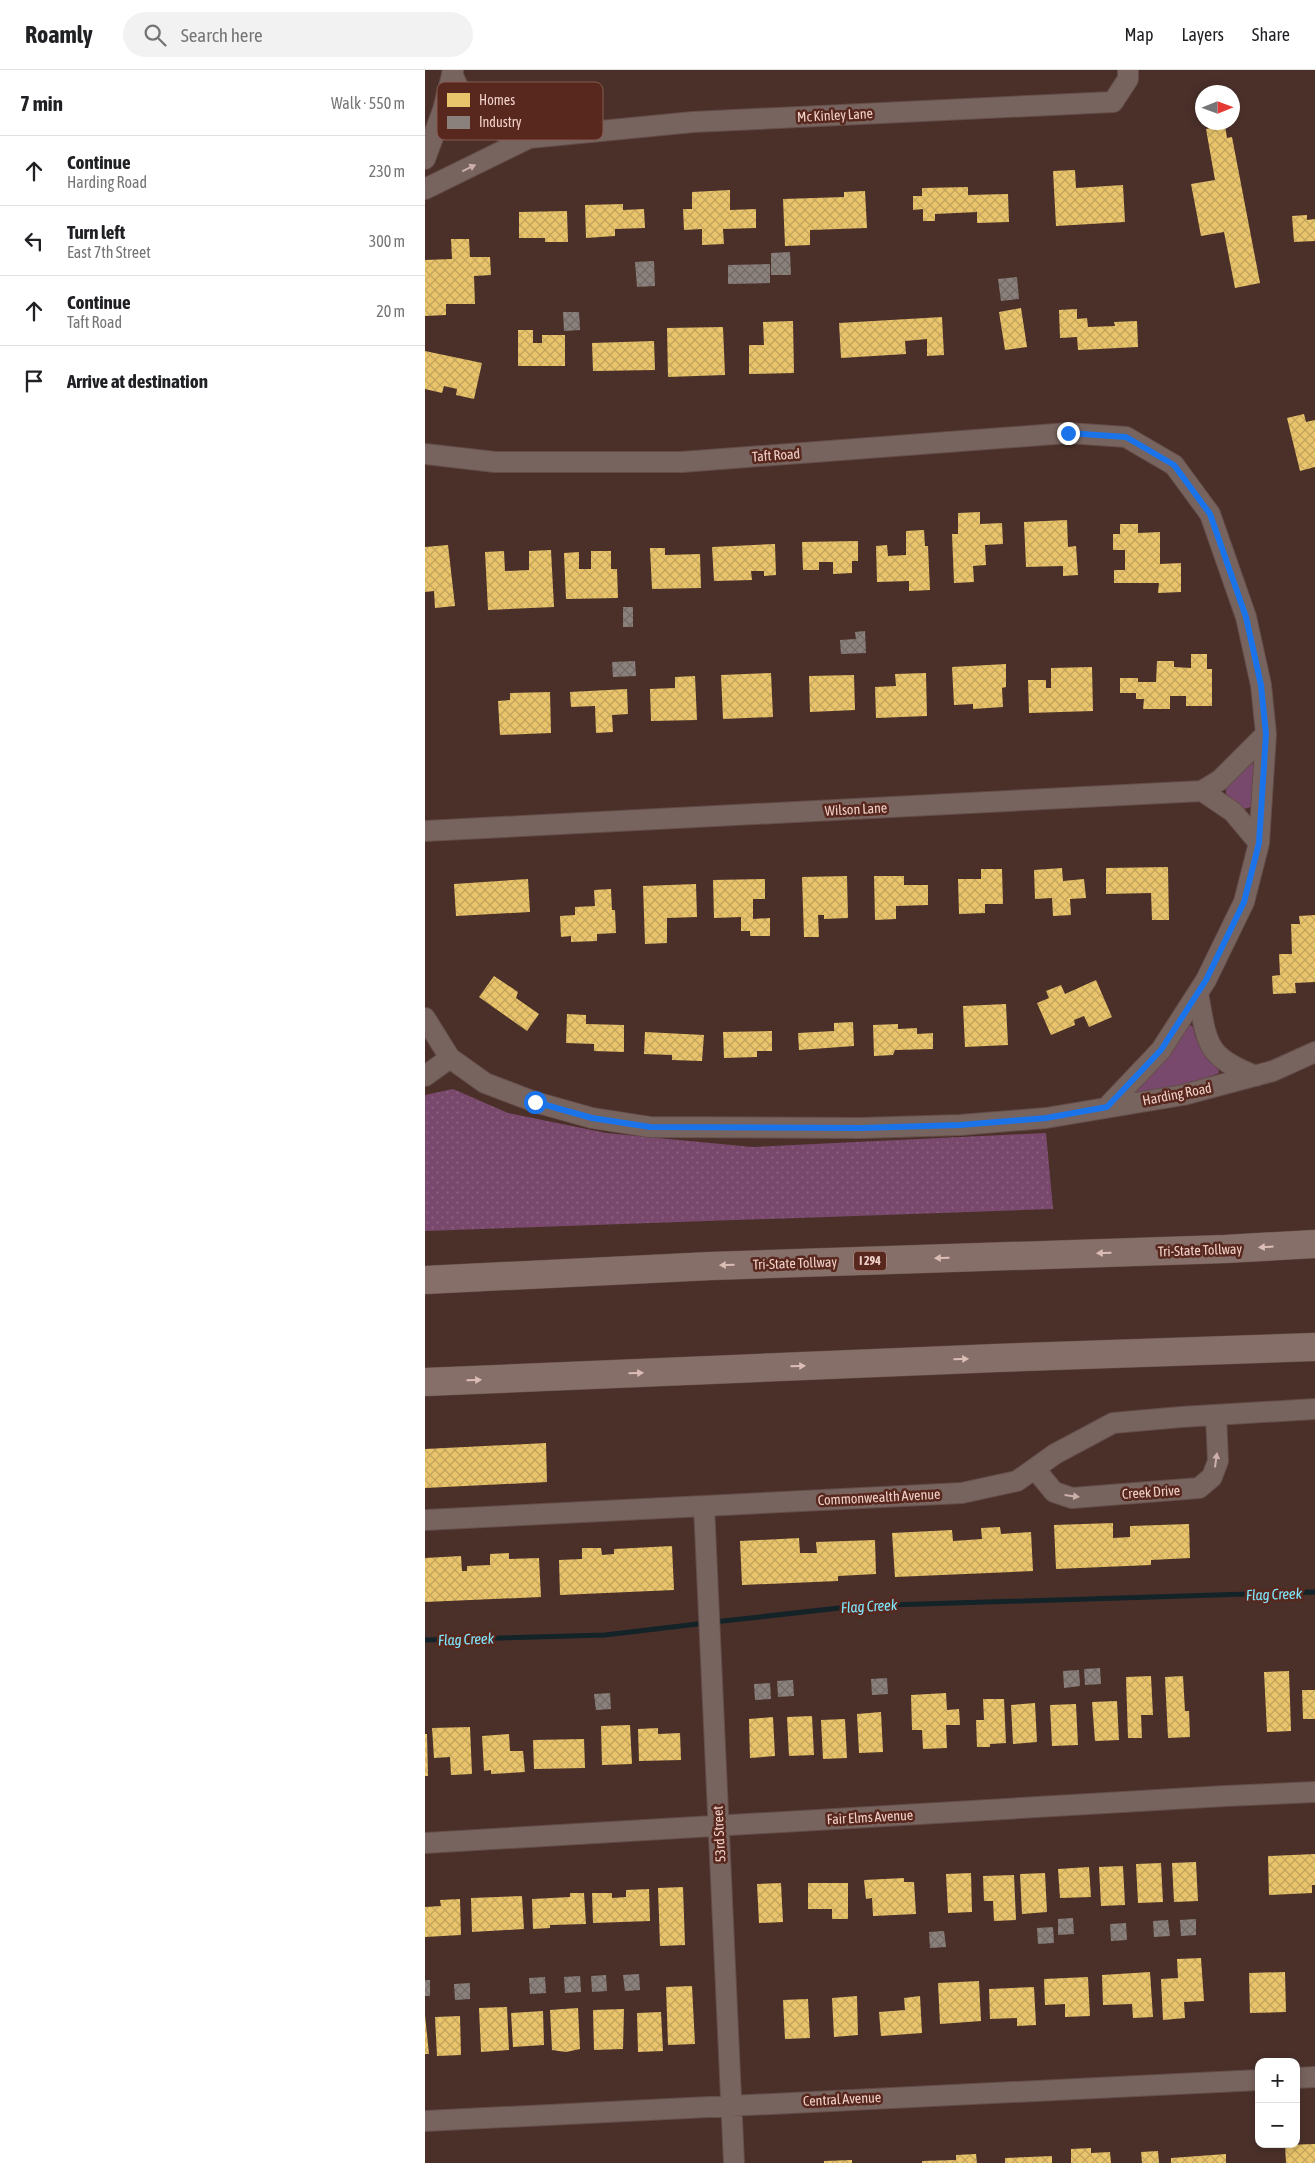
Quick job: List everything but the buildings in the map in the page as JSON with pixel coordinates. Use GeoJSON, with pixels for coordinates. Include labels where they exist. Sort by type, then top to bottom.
{"type":"FeatureCollection","features":[{"type":"Feature","properties":{"kind":"highway","name":"Tri-State Tollway"},"geometry":{"type":"LineString","coordinates":[[425,1280],[711,1266],[1215,1250],[1315,1244]]}},
{"type":"Feature","properties":{"kind":"highway"},"geometry":{"type":"LineString","coordinates":[[425,1382],[988,1358],[1315,1347]]}},
{"type":"Feature","properties":{"kind":"street","name":"Mc Kinley Lane"},"geometry":{"type":"LineString","coordinates":[[603,131],[693,122],[1113,102],[1128,75]]}},
{"type":"Feature","properties":{"kind":"street"},"geometry":{"type":"LineString","coordinates":[[425,159],[437,126]]}},
{"type":"Feature","properties":{"kind":"street","name":"Mc Kinley Lane"},"geometry":{"type":"LineString","coordinates":[[425,189],[525,140]]}},
{"type":"Feature","properties":{"kind":"street","name":"Taft Road"},"geometry":{"type":"LineString","coordinates":[[425,454],[495,462],[682,462],[1068,433],[1126,437],[1174,465],[1210,514],[1246,617],[1261,685],[1266,734]]}},
{"type":"Feature","properties":{"kind":"street"},"geometry":{"type":"LineString","coordinates":[[1259,843],[1233,812],[1202,791],[1220,780],[1266,734]]}},
{"type":"Feature","properties":{"kind":"street"},"geometry":{"type":"LineString","coordinates":[[1107,1107],[1161,1050],[1198,992],[1244,902],[1259,843],[1266,734]]}},
{"type":"Feature","properties":{"kind":"street","name":"Wilson Lane"},"geometry":{"type":"LineString","coordinates":[[425,831],[1202,791]]}},
{"type":"Feature","properties":{"kind":"street"},"geometry":{"type":"LineString","coordinates":[[1198,992],[1210,1045],[1219,1058],[1233,1067],[1256,1076]]}},
{"type":"Feature","properties":{"kind":"street"},"geometry":{"type":"LineString","coordinates":[[425,1018],[450,1058],[425,1076]]}},
{"type":"Feature","properties":{"kind":"street","name":"Harding Road"},"geometry":{"type":"LineString","coordinates":[[450,1058],[485,1083],[535,1102],[592,1118],[650,1127],[812,1129],[960,1125],[1046,1118],[1183,1096],[1273,1071],[1315,1052]]}},
{"type":"Feature","properties":{"kind":"street","name":"Commonwealth Avenue"},"geometry":{"type":"LineString","coordinates":[[425,1520],[962,1493],[1017,1481],[1055,1454],[1113,1423],[1315,1409]]}},
{"type":"Feature","properties":{"kind":"street","name":"Creek Drive"},"geometry":{"type":"LineString","coordinates":[[1035,1469],[1054,1492],[1072,1498],[1199,1488],[1212,1477],[1218,1461],[1216,1415]]}},
{"type":"Feature","properties":{"kind":"street","name":"53rd Street"},"geometry":{"type":"LineString","coordinates":[[704,1506],[734,2163]]}},
{"type":"Feature","properties":{"kind":"street","name":"Fair Elms Avenue"},"geometry":{"type":"LineString","coordinates":[[425,1843],[1315,1792]]}},
{"type":"Feature","properties":{"kind":"street"},"geometry":{"type":"LineString","coordinates":[[1300,2078],[1315,2076]]}},
{"type":"Feature","properties":{"kind":"street","name":"Central Avenue"},"geometry":{"type":"LineString","coordinates":[[425,2121],[1255,2080]]}},
{"type":"Feature","properties":{"kind":"shaded area"},"geometry":{"type":"Polygon","coordinates":[[[1257,759],[1253,804],[1251,807],[1244,809],[1226,794],[1226,787],[1257,759]]]}},
{"type":"Feature","properties":{"kind":"shaded area"},"geometry":{"type":"Polygon","coordinates":[[[1190,1025],[1193,1027],[1195,1036],[1203,1050],[1218,1067],[1219,1073],[1197,1082],[1134,1095],[1132,1093],[1186,1026],[1190,1025]]]}},
{"type":"Feature","properties":{"kind":"shaded area"},"geometry":{"type":"Polygon","coordinates":[[[453,1089],[508,1113],[606,1133],[752,1147],[1046,1133],[1053,1209],[425,1231],[425,1095],[453,1089]]]}},
{"type":"Feature","properties":{"kind":"waterway","name":"Flag Creek"},"geometry":{"type":"LineString","coordinates":[[714,1622],[857,1606],[1315,1592]]}},
{"type":"Feature","properties":{"kind":"waterway","name":"Flag Creek"},"geometry":{"type":"LineString","coordinates":[[425,1640],[605,1635],[706,1623]]}},
{"type":"Feature","properties":{"kind":"route"},"geometry":{"type":"LineString","coordinates":[[535,1102],[592,1118],[650,1127],[753,1129],[861,1128],[960,1125],[1046,1118],[1107,1107],[1161,1050],[1206,980],[1244,902],[1259,843],[1266,734],[1261,685],[1246,617],[1210,514],[1174,465],[1126,437],[1068,433]]}}]}
